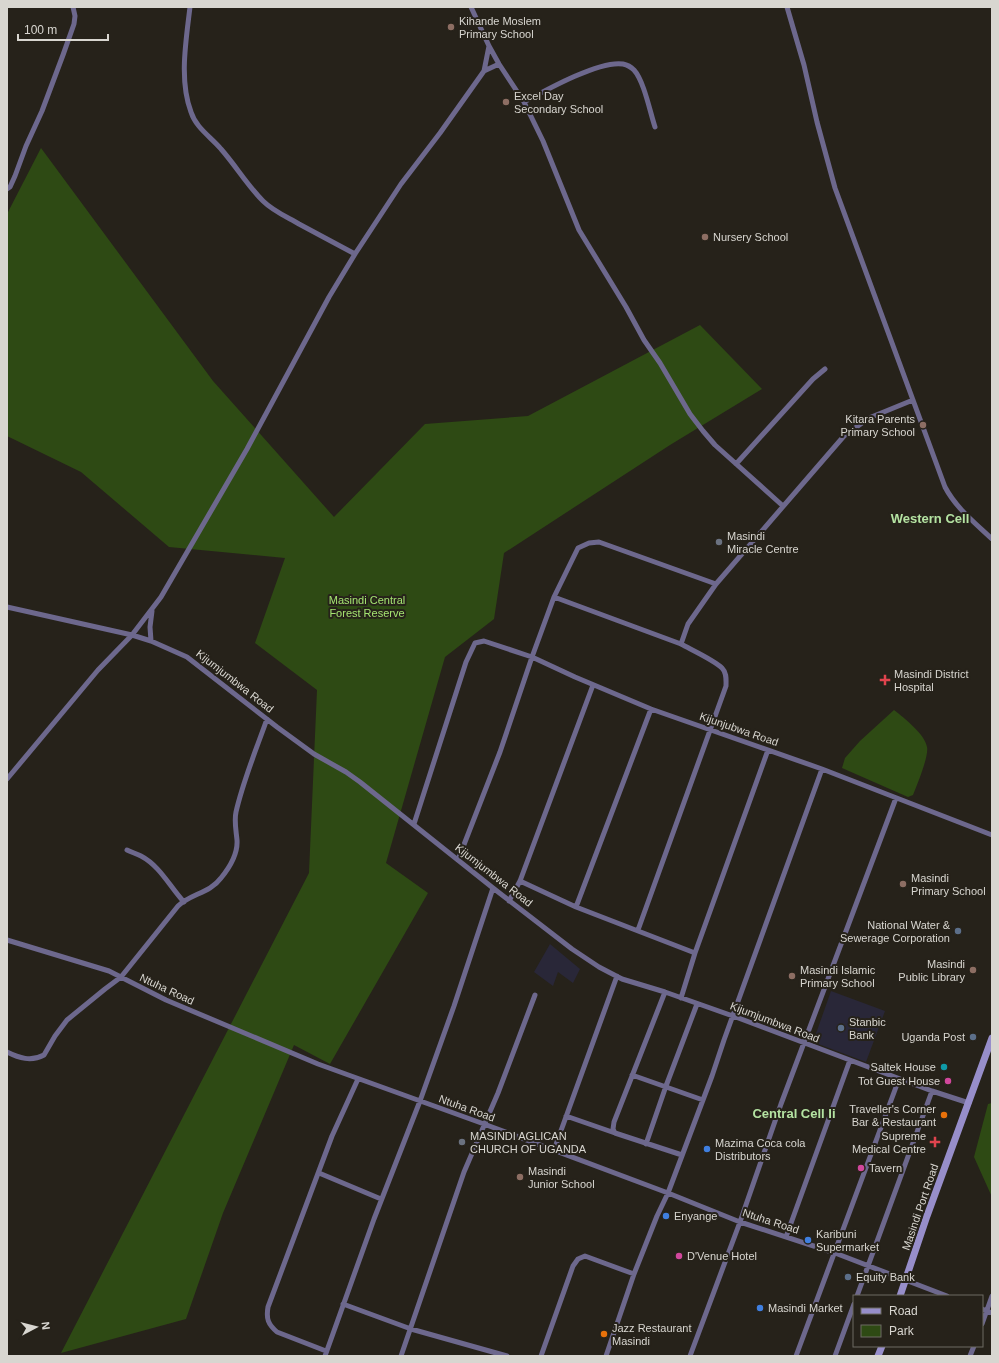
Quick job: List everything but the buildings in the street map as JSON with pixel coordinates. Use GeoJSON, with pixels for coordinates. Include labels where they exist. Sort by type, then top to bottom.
{"type":"FeatureCollection","features":[{"type":"Feature","properties":{"kind":"main road","name":"Masindi Port Road"},"geometry":{"type":"LineString","coordinates":[[900,1295],[927,1216],[992,1038]]}},
{"type":"Feature","properties":{"kind":"street"},"geometry":{"type":"LineString","coordinates":[[7,189],[10,187],[15,176],[64,56],[74,24],[74,7]]}},
{"type":"Feature","properties":{"kind":"street"},"geometry":{"type":"LineString","coordinates":[[190,7],[185,78],[186,96],[194,121],[222,150],[248,185],[268,206],[355,254]]}},
{"type":"Feature","properties":{"kind":"street"},"geometry":{"type":"LineString","coordinates":[[472,7],[489,46],[524,102],[543,141],[579,230],[690,414],[715,445],[783,506]]}},
{"type":"Feature","properties":{"kind":"street"},"geometry":{"type":"LineString","coordinates":[[787,7],[804,65],[817,122],[835,188],[950,497],[992,539]]}},
{"type":"Feature","properties":{"kind":"street"},"geometry":{"type":"LineString","coordinates":[[7,779],[98,670],[132,635],[152,610],[186,555],[247,449],[329,297],[401,184],[440,133],[484,71],[489,46]]}},
{"type":"Feature","properties":{"kind":"street"},"geometry":{"type":"LineString","coordinates":[[484,71],[499,64]]}},
{"type":"Feature","properties":{"kind":"street"},"geometry":{"type":"LineString","coordinates":[[524,102],[595,68],[611,64],[622,64],[630,66],[640,81],[655,127]]}},
{"type":"Feature","properties":{"kind":"street"},"geometry":{"type":"LineString","coordinates":[[736,464],[813,379],[825,369]]}},
{"type":"Feature","properties":{"kind":"street"},"geometry":{"type":"LineString","coordinates":[[681,644],[688,624],[716,584],[844,436],[869,418],[913,400]]}},
{"type":"Feature","properties":{"kind":"street"},"geometry":{"type":"LineString","coordinates":[[458,860],[500,752],[554,597],[578,548],[589,543],[599,542],[716,584]]}},
{"type":"Feature","properties":{"kind":"street"},"geometry":{"type":"LineString","coordinates":[[554,597],[681,644],[701,654],[723,669],[726,677],[726,686],[711,730],[638,930]]}},
{"type":"Feature","properties":{"kind":"street","name":"Kijumjumbwa Road"},"geometry":{"type":"LineString","coordinates":[[7,607],[132,635],[152,641],[187,657],[314,754],[346,772],[360,782],[572,949],[599,967],[622,979],[665,992],[733,1016],[899,1079],[969,1103]]}},
{"type":"Feature","properties":{"kind":"street"},"geometry":{"type":"LineString","coordinates":[[152,610],[150,627],[152,641]]}},
{"type":"Feature","properties":{"kind":"street","name":"Kijunjubwa Road"},"geometry":{"type":"LineString","coordinates":[[414,824],[466,662],[475,644],[480,641],[484,641],[532,657],[593,685],[651,709],[822,769],[992,835]]}},
{"type":"Feature","properties":{"kind":"street"},"geometry":{"type":"LineString","coordinates":[[510,900],[520,881],[593,685]]}},
{"type":"Feature","properties":{"kind":"street"},"geometry":{"type":"LineString","coordinates":[[576,907],[651,709]]}},
{"type":"Feature","properties":{"kind":"street"},"geometry":{"type":"LineString","coordinates":[[7,1052],[24,1059],[37,1058],[44,1055],[55,1036],[67,1020],[104,989],[121,977],[178,906],[216,884],[220,879],[235,855],[237,844],[235,824],[236,812],[241,792],[267,719]]}},
{"type":"Feature","properties":{"kind":"street"},"geometry":{"type":"LineString","coordinates":[[681,998],[695,953],[768,750]]}},
{"type":"Feature","properties":{"kind":"street"},"geometry":{"type":"LineString","coordinates":[[606,1356],[634,1274],[657,1216],[668,1193],[703,1100],[822,769]]}},
{"type":"Feature","properties":{"kind":"street"},"geometry":{"type":"LineString","coordinates":[[690,1356],[896,798]]}},
{"type":"Feature","properties":{"kind":"street"},"geometry":{"type":"LineString","coordinates":[[127,850],[142,856],[157,868],[184,902]]}},
{"type":"Feature","properties":{"kind":"street"},"geometry":{"type":"LineString","coordinates":[[520,881],[576,907],[695,953]]}},
{"type":"Feature","properties":{"kind":"street"},"geometry":{"type":"LineString","coordinates":[[358,1078],[332,1136],[268,1307],[267,1314],[267,1320],[270,1326],[276,1332],[325,1353],[381,1199],[420,1101],[454,1006],[493,888]]}},
{"type":"Feature","properties":{"kind":"street","name":"Ntuha Road"},"geometry":{"type":"LineString","coordinates":[[7,940],[101,968],[146,990],[281,1050],[554,1150],[740,1222],[835,1253],[944,1295]]}},
{"type":"Feature","properties":{"kind":"street"},"geometry":{"type":"LineString","coordinates":[[554,1150],[617,976]]}},
{"type":"Feature","properties":{"kind":"street"},"geometry":{"type":"LineString","coordinates":[[615,1133],[613,1129],[614,1122],[665,992]]}},
{"type":"Feature","properties":{"kind":"street"},"geometry":{"type":"LineString","coordinates":[[401,1356],[464,1172],[498,1093],[535,995]]}},
{"type":"Feature","properties":{"kind":"street"},"geometry":{"type":"LineString","coordinates":[[646,1144],[697,1004]]}},
{"type":"Feature","properties":{"kind":"street"},"geometry":{"type":"LineString","coordinates":[[786,1237],[850,1060]]}},
{"type":"Feature","properties":{"kind":"street"},"geometry":{"type":"LineString","coordinates":[[632,1074],[703,1100]]}},
{"type":"Feature","properties":{"kind":"street"},"geometry":{"type":"LineString","coordinates":[[796,1356],[899,1079]]}},
{"type":"Feature","properties":{"kind":"street"},"geometry":{"type":"LineString","coordinates":[[857,1295],[932,1091]]}},
{"type":"Feature","properties":{"kind":"street"},"geometry":{"type":"LineString","coordinates":[[566,1116],[682,1155]]}},
{"type":"Feature","properties":{"kind":"street"},"geometry":{"type":"LineString","coordinates":[[319,1173],[381,1199]]}},
{"type":"Feature","properties":{"kind":"street"},"geometry":{"type":"LineString","coordinates":[[541,1356],[573,1266],[581,1256],[585,1256],[634,1274]]}},
{"type":"Feature","properties":{"kind":"street"},"geometry":{"type":"LineString","coordinates":[[983,1321],[992,1296]]}},
{"type":"Feature","properties":{"kind":"street"},"geometry":{"type":"LineString","coordinates":[[343,1304],[411,1329],[507,1356]]}},
{"type":"Feature","properties":{"kind":"street"},"geometry":{"type":"LineString","coordinates":[[835,1356],[853,1307]]}},
{"type":"Feature","properties":{"kind":"street"},"geometry":{"type":"LineString","coordinates":[[480,1356],[483,1349]]}},
{"type":"Feature","properties":{"kind":"shaded area"},"geometry":{"type":"Polygon","coordinates":[[[550,944],[580,969],[573,983],[558,972],[553,986],[534,972],[550,944]]]}},
{"type":"Feature","properties":{"kind":"shaded area"},"geometry":{"type":"Polygon","coordinates":[[[831,991],[885,1011],[866,1062],[813,1042],[831,991]]]}},
{"type":"Feature","properties":{"kind":"green space","name":"Masindi Central Forest Reserve"},"geometry":{"type":"Polygon","coordinates":[[[41,148],[213,381],[334,517],[425,424],[528,416],[700,325],[762,389],[670,445],[504,553],[494,619],[445,657],[386,863],[428,893],[330,1064],[294,1045],[223,1213],[186,1319],[61,1353],[309,873],[317,690],[255,643],[285,558],[169,547],[81,472],[7,436],[7,214],[41,148]]]}},
{"type":"Feature","properties":{"kind":"green space"},"geometry":{"type":"Polygon","coordinates":[[[894,710],[918,732],[927,747],[925,764],[913,795],[908,797],[842,768],[845,758],[860,741],[894,710]]]}},
{"type":"Feature","properties":{"kind":"green space"},"geometry":{"type":"Polygon","coordinates":[[[992,1103],[992,1197],[974,1157],[988,1104],[992,1103]]]}},
{"type":"Feature","properties":{"kind":"place","name":"Kihande Moslem Primary School"},"geometry":{"type":"Point","coordinates":[451,27]}},
{"type":"Feature","properties":{"kind":"place","name":"Excel Day Secondary School"},"geometry":{"type":"Point","coordinates":[506,102]}},
{"type":"Feature","properties":{"kind":"place","name":"Nursery School"},"geometry":{"type":"Point","coordinates":[705,237]}},
{"type":"Feature","properties":{"kind":"place","name":"Kitara Parents Primary School"},"geometry":{"type":"Point","coordinates":[923,425]}},
{"type":"Feature","properties":{"kind":"place","name":"Masindi Miracle Centre"},"geometry":{"type":"Point","coordinates":[719,542]}},
{"type":"Feature","properties":{"kind":"place","name":"Masindi District Hospital"},"geometry":{"type":"Point","coordinates":[885,680]}},
{"type":"Feature","properties":{"kind":"place","name":"Masindi Primary School"},"geometry":{"type":"Point","coordinates":[903,884]}},
{"type":"Feature","properties":{"kind":"place","name":"National Water & Sewerage Corporation"},"geometry":{"type":"Point","coordinates":[958,931]}},
{"type":"Feature","properties":{"kind":"place","name":"Masindi Public Library"},"geometry":{"type":"Point","coordinates":[973,970]}},
{"type":"Feature","properties":{"kind":"place","name":"Masindi Islamic Primary School"},"geometry":{"type":"Point","coordinates":[792,976]}},
{"type":"Feature","properties":{"kind":"place","name":"Stanbic Bank"},"geometry":{"type":"Point","coordinates":[841,1028]}},
{"type":"Feature","properties":{"kind":"place","name":"Uganda Post"},"geometry":{"type":"Point","coordinates":[973,1037]}},
{"type":"Feature","properties":{"kind":"place","name":"Saltek House"},"geometry":{"type":"Point","coordinates":[944,1067]}},
{"type":"Feature","properties":{"kind":"place","name":"Tot Guest House"},"geometry":{"type":"Point","coordinates":[948,1081]}},
{"type":"Feature","properties":{"kind":"place","name":"Traveller's Corner Bar & Restaurant"},"geometry":{"type":"Point","coordinates":[944,1115]}},
{"type":"Feature","properties":{"kind":"place","name":"MASINDI AGLICAN CHURCH OF UGANDA"},"geometry":{"type":"Point","coordinates":[462,1142]}},
{"type":"Feature","properties":{"kind":"place","name":"Supreme Medical Centre"},"geometry":{"type":"Point","coordinates":[935,1142]}},
{"type":"Feature","properties":{"kind":"place","name":"Mazima Coca cola Distributors"},"geometry":{"type":"Point","coordinates":[707,1149]}},
{"type":"Feature","properties":{"kind":"place","name":"Tavern"},"geometry":{"type":"Point","coordinates":[861,1168]}},
{"type":"Feature","properties":{"kind":"place","name":"Masindi Junior School"},"geometry":{"type":"Point","coordinates":[520,1177]}},
{"type":"Feature","properties":{"kind":"place","name":"Enyange"},"geometry":{"type":"Point","coordinates":[666,1216]}},
{"type":"Feature","properties":{"kind":"place","name":"Karibuni Supermarket"},"geometry":{"type":"Point","coordinates":[808,1240]}},
{"type":"Feature","properties":{"kind":"place","name":"D'Venue Hotel"},"geometry":{"type":"Point","coordinates":[679,1256]}},
{"type":"Feature","properties":{"kind":"place","name":"Equity Bank"},"geometry":{"type":"Point","coordinates":[848,1277]}},
{"type":"Feature","properties":{"kind":"place","name":"Masindi Market"},"geometry":{"type":"Point","coordinates":[760,1308]}},
{"type":"Feature","properties":{"kind":"place","name":"Jazz Restaurant Masindi"},"geometry":{"type":"Point","coordinates":[604,1334]}},
{"type":"Feature","properties":{"kind":"district","name":"Western Cell"},"geometry":{"type":"Point","coordinates":[930,518]}},
{"type":"Feature","properties":{"kind":"district","name":"Central Cell Ii"},"geometry":{"type":"Point","coordinates":[794,1113]}}]}
